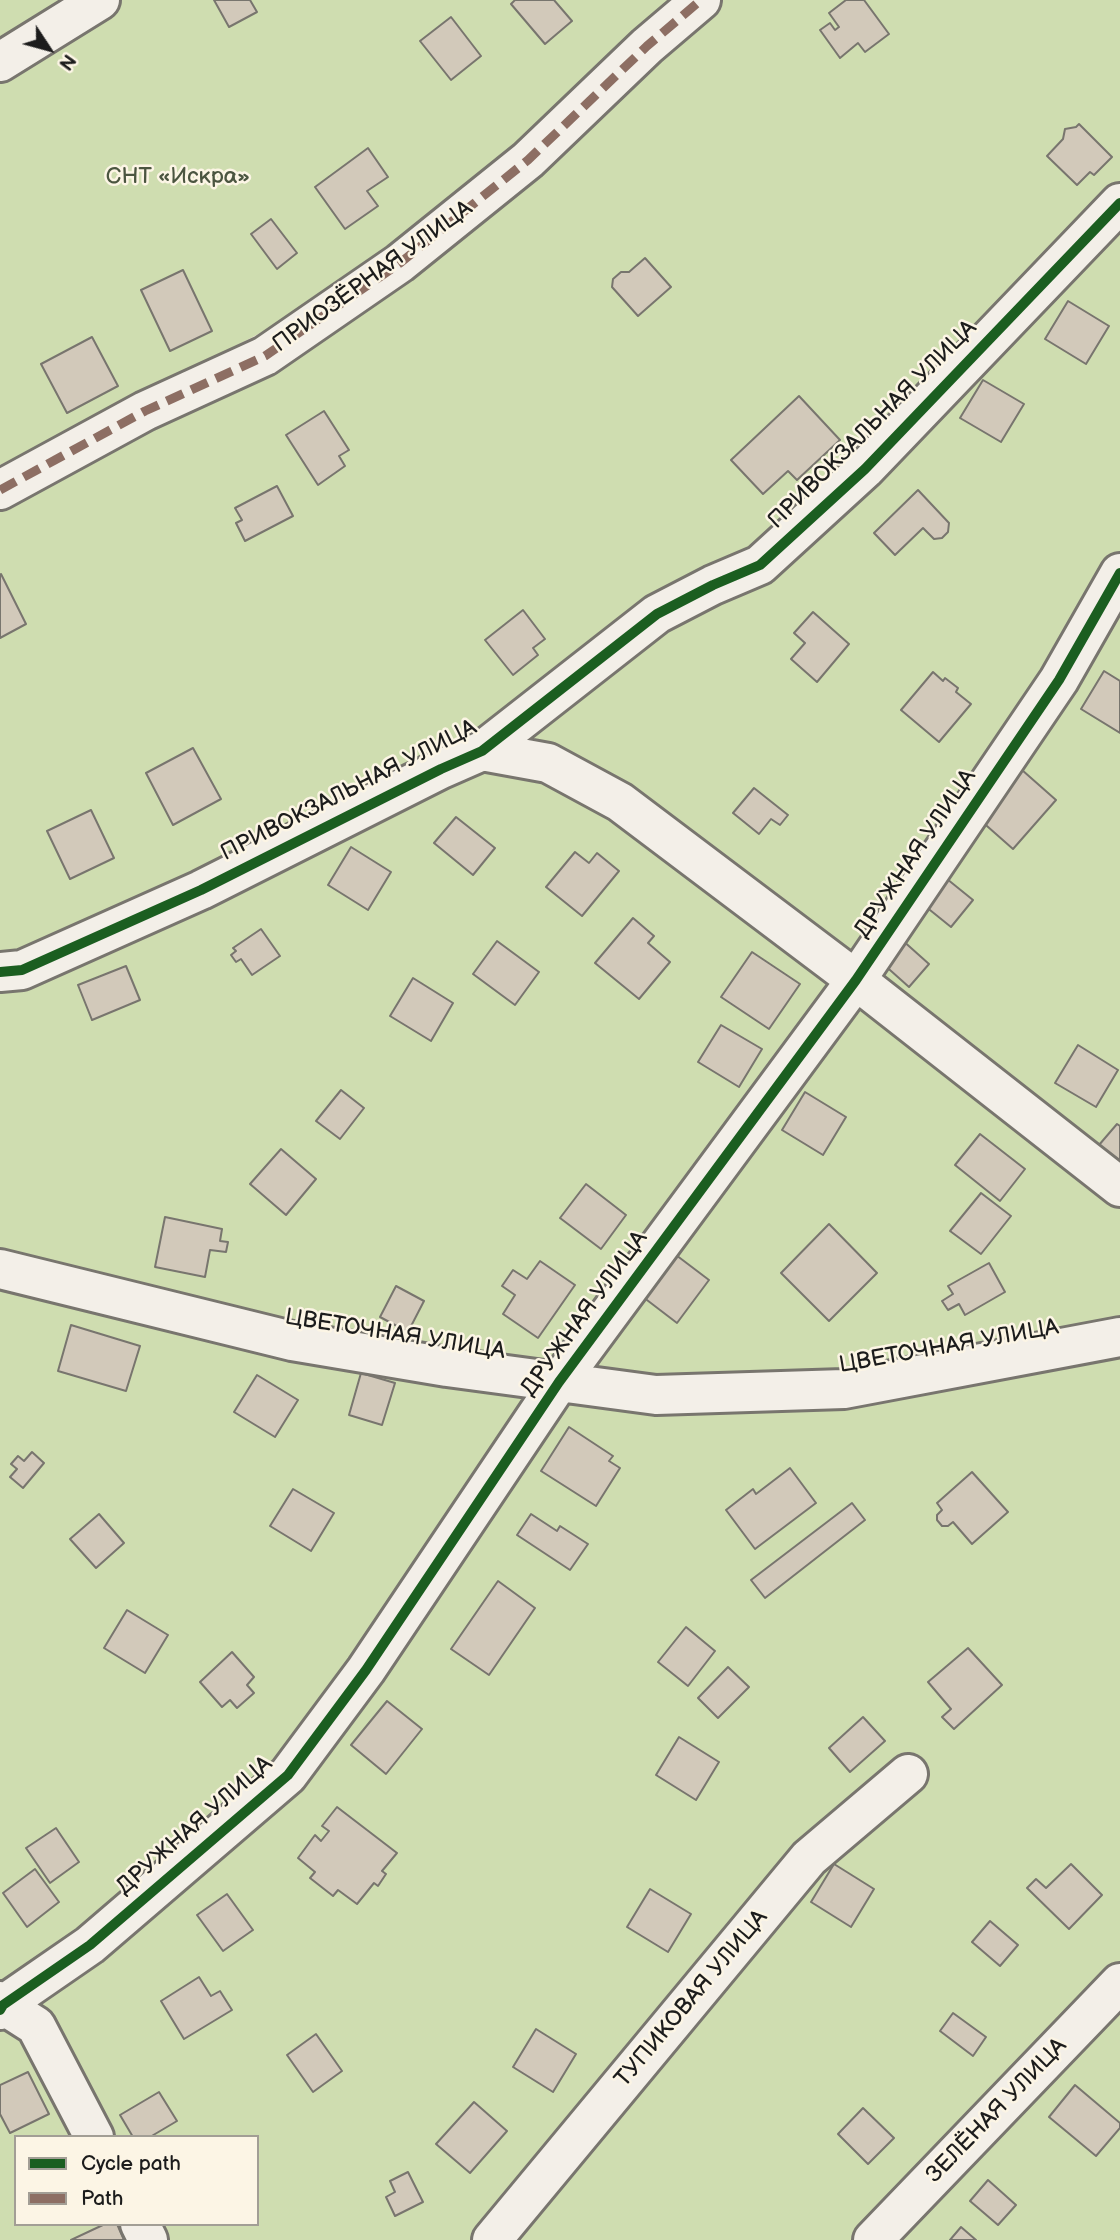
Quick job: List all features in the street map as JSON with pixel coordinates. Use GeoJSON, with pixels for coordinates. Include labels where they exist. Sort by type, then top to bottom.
{"type":"FeatureCollection","features":[{"type":"Feature","properties":{"kind":"street"},"geometry":{"type":"LineString","coordinates":[[0,62],[100,0]]}},
{"type":"Feature","properties":{"kind":"street","name":"ПРИОЗЁРНАЯ УЛИЦА"},"geometry":{"type":"LineString","coordinates":[[0,491],[145,411],[264,356],[400,263],[528,160],[647,46],[701,0]]}},
{"type":"Feature","properties":{"kind":"street","name":"ПРИВОКЗАЛЬНАЯ УЛИЦА"},"geometry":{"type":"LineString","coordinates":[[0,972],[22,970],[201,890],[482,751],[657,614],[760,565],[865,469],[1120,203]]}},
{"type":"Feature","properties":{"kind":"street","name":"ДРУЖНАЯ УЛИЦА"},"geometry":{"type":"LineString","coordinates":[[1,2005],[90,1945],[288,1775],[366,1670],[559,1382],[856,980],[1059,680],[1120,573]]}},
{"type":"Feature","properties":{"kind":"street"},"geometry":{"type":"LineString","coordinates":[[482,751],[548,763],[620,802],[856,980],[1120,1187]]}},
{"type":"Feature","properties":{"kind":"street","name":"ЦВЕТОЧНАЯ УЛИЦА"},"geometry":{"type":"LineString","coordinates":[[0,1269],[292,1341],[447,1367],[656,1395],[844,1389],[1120,1337]]}},
{"type":"Feature","properties":{"kind":"street","name":"ТУПИКОВАЯ УЛИЦА"},"geometry":{"type":"LineString","coordinates":[[492,2240],[809,1858],[908,1774]]}},
{"type":"Feature","properties":{"kind":"street","name":"ЗЕЛЁНАЯ УЛИЦА"},"geometry":{"type":"LineString","coordinates":[[873,2240],[1120,1983]]}},
{"type":"Feature","properties":{"kind":"street"},"geometry":{"type":"LineString","coordinates":[[1,2005],[36,2026],[93,2135]]}},
{"type":"Feature","properties":{"kind":"green space","name":"СНТ «Искра»"},"geometry":{"type":"Polygon","coordinates":[[[0,0],[680,0],[361,280],[0,465],[0,0]]]}},
{"type":"Feature","properties":{"kind":"green space"},"geometry":{"type":"Polygon","coordinates":[[[701,0],[1120,0],[1120,2240],[148,2240],[141,2226],[259,2226],[259,2135],[14,2135],[14,2226],[131,2226],[138,2240],[0,2240],[0,490],[265,356],[701,0]]]}},
{"type":"Feature","properties":{"kind":"building"},"geometry":{"type":"Polygon","coordinates":[[[214,0],[250,0],[257,12],[229,27],[214,0]]]}},
{"type":"Feature","properties":{"kind":"building"},"geometry":{"type":"Polygon","coordinates":[[[515,0],[554,0],[572,21],[545,44],[511,4],[515,0]]]}},
{"type":"Feature","properties":{"kind":"building"},"geometry":{"type":"Polygon","coordinates":[[[846,0],[864,0],[889,34],[865,52],[858,43],[840,58],[820,30],[830,23],[835,30],[839,27],[829,13],[846,0]]]}},
{"type":"Feature","properties":{"kind":"building"},"geometry":{"type":"Polygon","coordinates":[[[451,17],[481,56],[451,80],[420,41],[451,17]]]}},
{"type":"Feature","properties":{"kind":"building"},"geometry":{"type":"Polygon","coordinates":[[[1079,124],[1112,157],[1094,175],[1090,172],[1077,185],[1047,156],[1063,139],[1065,129],[1079,124]]]}},
{"type":"Feature","properties":{"kind":"building"},"geometry":{"type":"Polygon","coordinates":[[[368,148],[388,177],[367,191],[378,206],[345,229],[315,187],[368,148]]]}},
{"type":"Feature","properties":{"kind":"building"},"geometry":{"type":"Polygon","coordinates":[[[271,219],[297,253],[277,269],[251,234],[271,219]]]}},
{"type":"Feature","properties":{"kind":"building"},"geometry":{"type":"Polygon","coordinates":[[[645,258],[671,287],[638,316],[612,287],[613,279],[621,272],[629,272],[645,258]]]}},
{"type":"Feature","properties":{"kind":"building"},"geometry":{"type":"Polygon","coordinates":[[[183,270],[212,331],[170,351],[141,290],[183,270]]]}},
{"type":"Feature","properties":{"kind":"building"},"geometry":{"type":"Polygon","coordinates":[[[1068,301],[1109,326],[1086,364],[1045,339],[1068,301]]]}},
{"type":"Feature","properties":{"kind":"building"},"geometry":{"type":"Polygon","coordinates":[[[92,337],[118,386],[67,413],[41,364],[92,337]]]}},
{"type":"Feature","properties":{"kind":"building"},"geometry":{"type":"Polygon","coordinates":[[[983,380],[1024,404],[1001,442],[960,418],[983,380]]]}},
{"type":"Feature","properties":{"kind":"building"},"geometry":{"type":"Polygon","coordinates":[[[799,396],[840,440],[797,480],[788,471],[763,494],[731,460],[799,396]]]}},
{"type":"Feature","properties":{"kind":"building"},"geometry":{"type":"Polygon","coordinates":[[[324,411],[349,450],[339,456],[345,466],[318,485],[286,435],[324,411]]]}},
{"type":"Feature","properties":{"kind":"building"},"geometry":{"type":"Polygon","coordinates":[[[277,486],[293,516],[245,541],[236,523],[242,520],[235,508],[277,486]]]}},
{"type":"Feature","properties":{"kind":"building"},"geometry":{"type":"Polygon","coordinates":[[[918,490],[949,523],[948,532],[942,538],[934,539],[923,528],[895,555],[874,533],[918,490]]]}},
{"type":"Feature","properties":{"kind":"building"},"geometry":{"type":"Polygon","coordinates":[[[0,575],[26,624],[0,638],[0,575]]]}},
{"type":"Feature","properties":{"kind":"building"},"geometry":{"type":"Polygon","coordinates":[[[523,610],[545,639],[533,648],[538,655],[513,675],[485,640],[523,610]]]}},
{"type":"Feature","properties":{"kind":"building"},"geometry":{"type":"Polygon","coordinates":[[[813,612],[849,644],[817,682],[791,659],[805,643],[794,633],[813,612]]]}},
{"type":"Feature","properties":{"kind":"building"},"geometry":{"type":"Polygon","coordinates":[[[1104,671],[1120,681],[1120,733],[1081,709],[1104,671]]]}},
{"type":"Feature","properties":{"kind":"building"},"geometry":{"type":"Polygon","coordinates":[[[933,672],[943,681],[945,678],[958,688],[956,692],[971,704],[939,742],[901,710],[933,672]]]}},
{"type":"Feature","properties":{"kind":"building"},"geometry":{"type":"Polygon","coordinates":[[[193,748],[221,799],[173,825],[146,773],[193,748]]]}},
{"type":"Feature","properties":{"kind":"building"},"geometry":{"type":"Polygon","coordinates":[[[1022,770],[1056,800],[1013,849],[979,819],[1022,770]]]}},
{"type":"Feature","properties":{"kind":"building"},"geometry":{"type":"Polygon","coordinates":[[[754,788],[788,815],[780,825],[771,819],[759,834],[733,813],[754,788]]]}},
{"type":"Feature","properties":{"kind":"building"},"geometry":{"type":"Polygon","coordinates":[[[91,810],[114,858],[70,879],[47,831],[91,810]]]}},
{"type":"Feature","properties":{"kind":"building"},"geometry":{"type":"Polygon","coordinates":[[[456,817],[495,848],[473,875],[434,843],[456,817]]]}},
{"type":"Feature","properties":{"kind":"building"},"geometry":{"type":"Polygon","coordinates":[[[351,847],[391,872],[368,910],[328,885],[351,847]]]}},
{"type":"Feature","properties":{"kind":"building"},"geometry":{"type":"Polygon","coordinates":[[[575,852],[589,863],[597,853],[619,871],[582,916],[546,887],[575,852]]]}},
{"type":"Feature","properties":{"kind":"building"},"geometry":{"type":"Polygon","coordinates":[[[947,879],[973,900],[951,927],[925,906],[947,879]]]}},
{"type":"Feature","properties":{"kind":"building"},"geometry":{"type":"Polygon","coordinates":[[[633,918],[654,936],[648,943],[670,962],[639,999],[595,963],[633,918]]]}},
{"type":"Feature","properties":{"kind":"building"},"geometry":{"type":"Polygon","coordinates":[[[261,929],[280,956],[252,975],[241,959],[236,962],[231,955],[236,951],[233,948],[261,929]]]}},
{"type":"Feature","properties":{"kind":"building"},"geometry":{"type":"Polygon","coordinates":[[[901,939],[929,964],[909,987],[881,962],[901,939]]]}},
{"type":"Feature","properties":{"kind":"building"},"geometry":{"type":"Polygon","coordinates":[[[497,941],[539,972],[515,1005],[473,974],[497,941]]]}},
{"type":"Feature","properties":{"kind":"building"},"geometry":{"type":"Polygon","coordinates":[[[752,952],[800,984],[769,1029],[721,997],[752,952]]]}},
{"type":"Feature","properties":{"kind":"building"},"geometry":{"type":"Polygon","coordinates":[[[126,966],[140,1000],[92,1020],[78,985],[126,966]]]}},
{"type":"Feature","properties":{"kind":"building"},"geometry":{"type":"Polygon","coordinates":[[[413,978],[453,1003],[431,1041],[390,1016],[413,978]]]}},
{"type":"Feature","properties":{"kind":"building"},"geometry":{"type":"Polygon","coordinates":[[[721,1025],[762,1049],[739,1087],[698,1062],[721,1025]]]}},
{"type":"Feature","properties":{"kind":"building"},"geometry":{"type":"Polygon","coordinates":[[[1078,1045],[1118,1070],[1096,1107],[1055,1083],[1078,1045]]]}},
{"type":"Feature","properties":{"kind":"building"},"geometry":{"type":"Polygon","coordinates":[[[341,1090],[364,1108],[340,1139],[316,1121],[341,1090]]]}},
{"type":"Feature","properties":{"kind":"building"},"geometry":{"type":"Polygon","coordinates":[[[805,1092],[846,1117],[823,1155],[782,1130],[805,1092]]]}},
{"type":"Feature","properties":{"kind":"building"},"geometry":{"type":"Polygon","coordinates":[[[1117,1124],[1120,1126],[1120,1161],[1099,1145],[1117,1124]]]}},
{"type":"Feature","properties":{"kind":"building"},"geometry":{"type":"Polygon","coordinates":[[[980,1134],[1025,1169],[1000,1201],[955,1165],[980,1134]]]}},
{"type":"Feature","properties":{"kind":"building"},"geometry":{"type":"Polygon","coordinates":[[[281,1149],[316,1179],[286,1215],[250,1184],[281,1149]]]}},
{"type":"Feature","properties":{"kind":"building"},"geometry":{"type":"Polygon","coordinates":[[[586,1184],[626,1215],[601,1249],[560,1218],[586,1184]]]}},
{"type":"Feature","properties":{"kind":"building"},"geometry":{"type":"Polygon","coordinates":[[[981,1193],[1011,1216],[981,1254],[950,1231],[981,1193]]]}},
{"type":"Feature","properties":{"kind":"building"},"geometry":{"type":"Polygon","coordinates":[[[165,1217],[222,1229],[220,1241],[228,1242],[226,1252],[210,1250],[205,1277],[155,1267],[165,1217]]]}},
{"type":"Feature","properties":{"kind":"building"},"geometry":{"type":"Polygon","coordinates":[[[829,1224],[877,1273],[829,1321],[781,1273],[829,1224]]]}},
{"type":"Feature","properties":{"kind":"building"},"geometry":{"type":"Polygon","coordinates":[[[676,1255],[709,1280],[677,1323],[643,1297],[676,1255]]]}},
{"type":"Feature","properties":{"kind":"building"},"geometry":{"type":"Polygon","coordinates":[[[540,1261],[575,1285],[538,1338],[503,1314],[515,1295],[502,1286],[513,1270],[527,1279],[540,1261]]]}},
{"type":"Feature","properties":{"kind":"building"},"geometry":{"type":"Polygon","coordinates":[[[989,1263],[1005,1292],[965,1315],[959,1304],[948,1310],[942,1301],[953,1294],[948,1286],[989,1263]]]}},
{"type":"Feature","properties":{"kind":"building"},"geometry":{"type":"Polygon","coordinates":[[[396,1286],[424,1301],[408,1332],[380,1317],[396,1286]]]}},
{"type":"Feature","properties":{"kind":"building"},"geometry":{"type":"Polygon","coordinates":[[[71,1325],[140,1346],[126,1391],[58,1371],[71,1325]]]}},
{"type":"Feature","properties":{"kind":"building"},"geometry":{"type":"Polygon","coordinates":[[[361,1373],[395,1383],[382,1425],[349,1415],[361,1373]]]}},
{"type":"Feature","properties":{"kind":"building"},"geometry":{"type":"Polygon","coordinates":[[[257,1375],[298,1400],[275,1437],[234,1412],[257,1375]]]}},
{"type":"Feature","properties":{"kind":"building"},"geometry":{"type":"Polygon","coordinates":[[[569,1427],[613,1456],[609,1461],[620,1468],[596,1506],[541,1471],[569,1427]]]}},
{"type":"Feature","properties":{"kind":"building"},"geometry":{"type":"Polygon","coordinates":[[[32,1452],[44,1463],[23,1488],[10,1477],[17,1469],[11,1464],[18,1456],[24,1461],[32,1452]]]}},
{"type":"Feature","properties":{"kind":"building"},"geometry":{"type":"Polygon","coordinates":[[[790,1468],[816,1503],[755,1549],[726,1510],[753,1489],[756,1494],[790,1468]]]}},
{"type":"Feature","properties":{"kind":"building"},"geometry":{"type":"Polygon","coordinates":[[[972,1472],[1008,1512],[972,1544],[953,1522],[942,1526],[937,1520],[937,1515],[942,1510],[937,1503],[972,1472]]]}},
{"type":"Feature","properties":{"kind":"building"},"geometry":{"type":"Polygon","coordinates":[[[293,1489],[334,1513],[311,1551],[270,1526],[293,1489]]]}},
{"type":"Feature","properties":{"kind":"building"},"geometry":{"type":"Polygon","coordinates":[[[852,1503],[865,1520],[765,1598],[751,1580],[852,1503]]]}},
{"type":"Feature","properties":{"kind":"building"},"geometry":{"type":"Polygon","coordinates":[[[99,1514],[124,1543],[96,1568],[70,1539],[99,1514]]]}},
{"type":"Feature","properties":{"kind":"building"},"geometry":{"type":"Polygon","coordinates":[[[531,1514],[557,1531],[560,1526],[588,1544],[570,1570],[517,1535],[531,1514]]]}},
{"type":"Feature","properties":{"kind":"building"},"geometry":{"type":"Polygon","coordinates":[[[498,1581],[535,1608],[489,1675],[451,1649],[498,1581]]]}},
{"type":"Feature","properties":{"kind":"building"},"geometry":{"type":"Polygon","coordinates":[[[127,1610],[168,1635],[145,1673],[104,1648],[127,1610]]]}},
{"type":"Feature","properties":{"kind":"building"},"geometry":{"type":"Polygon","coordinates":[[[686,1627],[715,1651],[688,1686],[658,1662],[686,1627]]]}},
{"type":"Feature","properties":{"kind":"building"},"geometry":{"type":"Polygon","coordinates":[[[968,1648],[1002,1685],[954,1729],[942,1717],[951,1709],[928,1682],[968,1648]]]}},
{"type":"Feature","properties":{"kind":"building"},"geometry":{"type":"Polygon","coordinates":[[[232,1652],[254,1677],[247,1685],[254,1693],[237,1708],[230,1700],[222,1707],[200,1682],[232,1652]]]}},
{"type":"Feature","properties":{"kind":"building"},"geometry":{"type":"Polygon","coordinates":[[[728,1667],[749,1687],[718,1718],[698,1698],[728,1667]]]}},
{"type":"Feature","properties":{"kind":"building"},"geometry":{"type":"Polygon","coordinates":[[[387,1701],[422,1729],[386,1774],[351,1745],[387,1701]]]}},
{"type":"Feature","properties":{"kind":"building"},"geometry":{"type":"Polygon","coordinates":[[[863,1717],[885,1741],[850,1772],[829,1748],[863,1717]]]}},
{"type":"Feature","properties":{"kind":"building"},"geometry":{"type":"Polygon","coordinates":[[[679,1737],[719,1762],[696,1800],[656,1775],[679,1737]]]}},
{"type":"Feature","properties":{"kind":"building"},"geometry":{"type":"Polygon","coordinates":[[[337,1807],[397,1853],[382,1871],[386,1874],[378,1886],[374,1883],[357,1904],[338,1890],[333,1896],[310,1878],[315,1872],[298,1858],[315,1835],[321,1841],[329,1831],[322,1826],[337,1807]]]}},
{"type":"Feature","properties":{"kind":"building"},"geometry":{"type":"Polygon","coordinates":[[[56,1828],[79,1862],[50,1883],[26,1848],[56,1828]]]}},
{"type":"Feature","properties":{"kind":"building"},"geometry":{"type":"Polygon","coordinates":[[[834,1864],[874,1889],[851,1927],[811,1902],[834,1864]]]}},
{"type":"Feature","properties":{"kind":"building"},"geometry":{"type":"Polygon","coordinates":[[[1071,1864],[1102,1895],[1069,1929],[1027,1888],[1036,1879],[1046,1888],[1071,1864]]]}},
{"type":"Feature","properties":{"kind":"building"},"geometry":{"type":"Polygon","coordinates":[[[35,1869],[59,1902],[27,1927],[3,1893],[35,1869]]]}},
{"type":"Feature","properties":{"kind":"building"},"geometry":{"type":"Polygon","coordinates":[[[650,1889],[691,1914],[668,1952],[627,1927],[650,1889]]]}},
{"type":"Feature","properties":{"kind":"building"},"geometry":{"type":"Polygon","coordinates":[[[227,1894],[253,1930],[223,1951],[197,1915],[227,1894]]]}},
{"type":"Feature","properties":{"kind":"building"},"geometry":{"type":"Polygon","coordinates":[[[990,1921],[1018,1945],[1000,1966],[972,1942],[990,1921]]]}},
{"type":"Feature","properties":{"kind":"building"},"geometry":{"type":"Polygon","coordinates":[[[199,1977],[211,1996],[220,1991],[232,2010],[184,2039],[161,2001],[199,1977]]]}},
{"type":"Feature","properties":{"kind":"building"},"geometry":{"type":"Polygon","coordinates":[[[953,2013],[986,2037],[973,2056],[940,2031],[953,2013]]]}},
{"type":"Feature","properties":{"kind":"building"},"geometry":{"type":"Polygon","coordinates":[[[536,2029],[576,2054],[553,2092],[513,2067],[536,2029]]]}},
{"type":"Feature","properties":{"kind":"building"},"geometry":{"type":"Polygon","coordinates":[[[316,2034],[342,2071],[313,2092],[287,2055],[316,2034]]]}},
{"type":"Feature","properties":{"kind":"building"},"geometry":{"type":"Polygon","coordinates":[[[28,2072],[49,2114],[10,2133],[0,2114],[0,2085],[28,2072]]]}},
{"type":"Feature","properties":{"kind":"building"},"geometry":{"type":"Polygon","coordinates":[[[1075,2085],[1120,2123],[1120,2128],[1096,2156],[1049,2117],[1075,2085]]]}},
{"type":"Feature","properties":{"kind":"building"},"geometry":{"type":"Polygon","coordinates":[[[159,2092],[177,2121],[153,2135],[132,2135],[120,2115],[159,2092]]]}},
{"type":"Feature","properties":{"kind":"building"},"geometry":{"type":"Polygon","coordinates":[[[474,2102],[507,2131],[470,2173],[436,2144],[474,2102]]]}},
{"type":"Feature","properties":{"kind":"building"},"geometry":{"type":"Polygon","coordinates":[[[863,2108],[894,2138],[868,2164],[838,2134],[863,2108]]]}},
{"type":"Feature","properties":{"kind":"building"},"geometry":{"type":"Polygon","coordinates":[[[408,2172],[423,2202],[395,2216],[386,2197],[395,2192],[390,2181],[408,2172]]]}},
{"type":"Feature","properties":{"kind":"building"},"geometry":{"type":"Polygon","coordinates":[[[988,2180],[1016,2205],[998,2225],[970,2201],[988,2180]]]}},
{"type":"Feature","properties":{"kind":"building"},"geometry":{"type":"Polygon","coordinates":[[[101,2226],[118,2226],[124,2240],[71,2240],[101,2226]]]}},
{"type":"Feature","properties":{"kind":"building"},"geometry":{"type":"Polygon","coordinates":[[[961,2227],[976,2240],[950,2240],[961,2227]]]}},
{"type":"Feature","properties":{"kind":"marked path"},"geometry":{"type":"LineString","coordinates":[[0,490],[145,411],[265,356],[400,263],[528,160],[647,46],[701,0]]}},
{"type":"Feature","properties":{"kind":"cycle path"},"geometry":{"type":"LineString","coordinates":[[0,972],[22,970],[201,890],[482,751],[657,614],[713,585],[760,565],[865,469],[1120,203]]}},
{"type":"Feature","properties":{"kind":"cycle path"},"geometry":{"type":"LineString","coordinates":[[0,2010],[3,2005],[90,1945],[288,1775],[366,1670],[559,1382],[856,980],[1059,680],[1120,573]]}}]}
